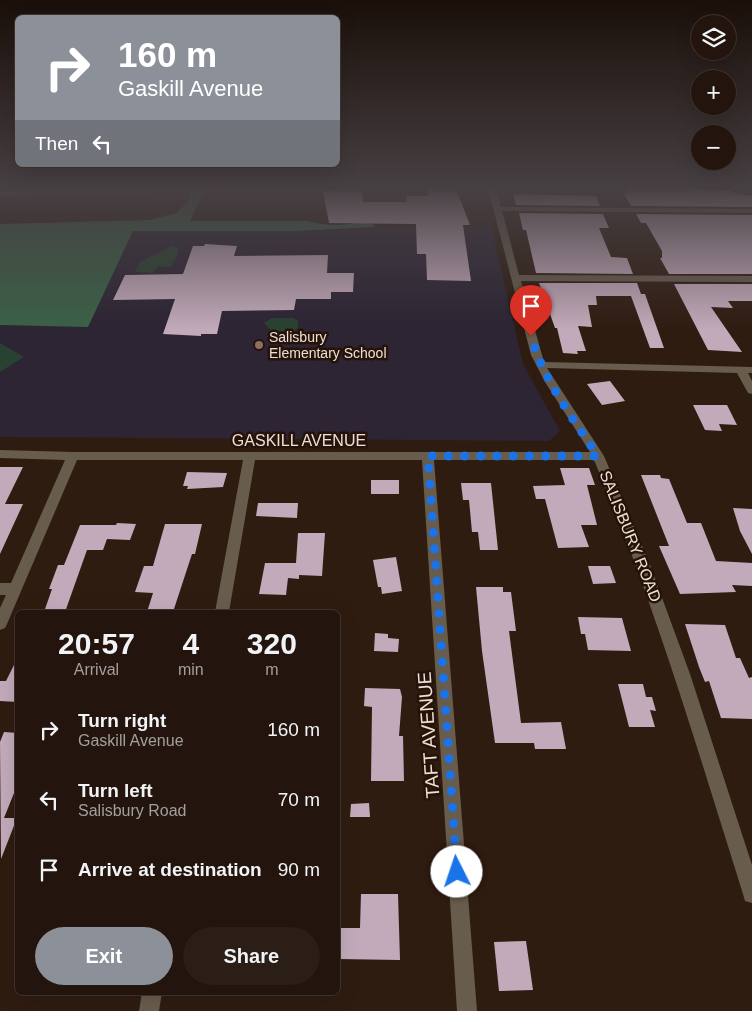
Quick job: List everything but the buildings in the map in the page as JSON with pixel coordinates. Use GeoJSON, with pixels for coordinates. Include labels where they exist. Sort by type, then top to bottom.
{"type":"FeatureCollection","features":[{"type":"Feature","properties":{"kind":"street","name":"SALISBURY ROAD"},"geometry":{"type":"LineString","coordinates":[[505,235],[515,278],[540,365],[598,456],[660,607],[752,894]]}},
{"type":"Feature","properties":{"kind":"street"},"geometry":{"type":"LineString","coordinates":[[515,278],[752,279]]}},
{"type":"Feature","properties":{"kind":"street"},"geometry":{"type":"LineString","coordinates":[[540,365],[752,370]]}},
{"type":"Feature","properties":{"kind":"street"},"geometry":{"type":"LineString","coordinates":[[740,370],[752,391]]}},
{"type":"Feature","properties":{"kind":"street","name":"GASKILL AVENUE"},"geometry":{"type":"LineString","coordinates":[[0,454],[73,456],[598,456]]}},
{"type":"Feature","properties":{"kind":"street"},"geometry":{"type":"LineString","coordinates":[[0,624],[73,456]]}},
{"type":"Feature","properties":{"kind":"street"},"geometry":{"type":"LineString","coordinates":[[222,610],[250,456]]}},
{"type":"Feature","properties":{"kind":"street","name":"TAFT AVENUE"},"geometry":{"type":"LineString","coordinates":[[428,456],[467,1011]]}},
{"type":"Feature","properties":{"kind":"street"},"geometry":{"type":"LineString","coordinates":[[0,589],[15,589]]}},
{"type":"Feature","properties":{"kind":"street"},"geometry":{"type":"LineString","coordinates":[[149,1011],[152,995]]}},
{"type":"Feature","properties":{"kind":"shaded area","name":"Salisbury Elementary School"},"geometry":{"type":"Polygon","coordinates":[[[131,235],[493,235],[523,364],[560,431],[549,441],[0,437],[0,325],[88,326],[131,235]]]}},
{"type":"Feature","properties":{"kind":"green space"},"geometry":{"type":"Polygon","coordinates":[[[0,235],[131,235],[88,327],[0,325],[0,235]]]}},
{"type":"Feature","properties":{"kind":"green space"},"geometry":{"type":"Polygon","coordinates":[[[172,246],[178,248],[178,253],[171,267],[158,267],[152,273],[135,272],[140,262],[172,246]]]}},
{"type":"Feature","properties":{"kind":"green space"},"geometry":{"type":"Polygon","coordinates":[[[272,318],[294,318],[298,321],[298,328],[293,331],[271,331],[264,323],[272,318]]]}},
{"type":"Feature","properties":{"kind":"green space"},"geometry":{"type":"Polygon","coordinates":[[[0,343],[24,357],[0,372],[0,343]]]}},
{"type":"Feature","properties":{"kind":"place","name":"Salisbury Elementary School"},"geometry":{"type":"Point","coordinates":[259,345]}},
{"type":"Feature","properties":{"kind":"route"},"geometry":{"type":"LineString","coordinates":[[457,872],[428,456],[598,456],[547,380],[536,355],[531,336]]}}]}
